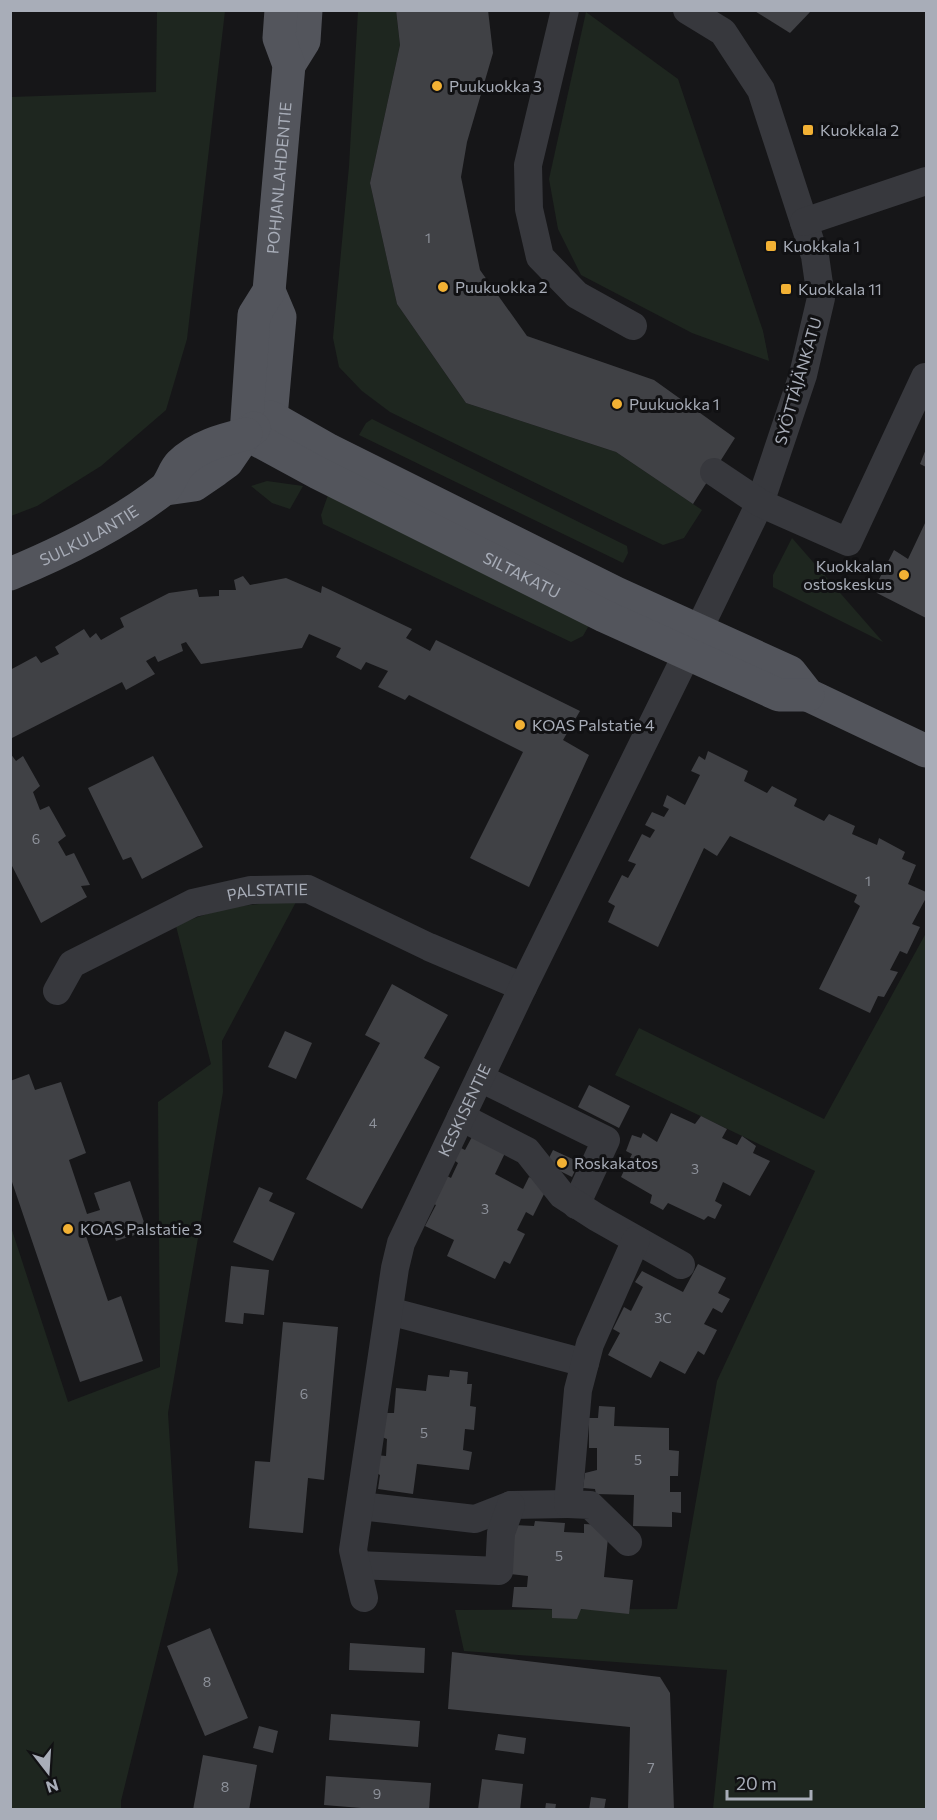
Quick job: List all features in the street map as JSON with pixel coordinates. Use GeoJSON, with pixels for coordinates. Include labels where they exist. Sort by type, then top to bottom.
{"type":"FeatureCollection","features":[{"type":"Feature","properties":{"kind":"main road","name":"POHJANLAHDENTIE"},"geometry":{"type":"LineString","coordinates":[[258,425],[280,317],[269,291],[289,65],[279,38],[281,10]]}},
{"type":"Feature","properties":{"kind":"main road","name":"POHJANLAHDENTIE"},"geometry":{"type":"LineString","coordinates":[[289,65],[304,40],[306,10]]}},
{"type":"Feature","properties":{"kind":"main road","name":"SULKULANTIE"},"geometry":{"type":"LineString","coordinates":[[10,574],[58,554],[125,516],[166,489],[180,464],[207,445],[258,425]]}},
{"type":"Feature","properties":{"kind":"main road","name":"SILTAKATU"},"geometry":{"type":"LineString","coordinates":[[258,425],[340,456],[616,593],[692,643],[779,695],[807,695],[927,751]]}},
{"type":"Feature","properties":{"kind":"street"},"geometry":{"type":"LineString","coordinates":[[565,10],[528,165],[529,209],[540,258],[577,295],[633,326]]}},
{"type":"Feature","properties":{"kind":"street","name":"SYÖTTÄJÄNKATU"},"geometry":{"type":"LineString","coordinates":[[687,10],[723,32],[761,90],[815,256],[821,298],[803,375],[760,502],[692,643]]}},
{"type":"Feature","properties":{"kind":"street"},"geometry":{"type":"LineString","coordinates":[[804,222],[927,181]]}},
{"type":"Feature","properties":{"kind":"street"},"geometry":{"type":"LineString","coordinates":[[714,472],[760,502],[848,542],[925,377]]}},
{"type":"Feature","properties":{"kind":"street","name":"KESKISENTIE"},"geometry":{"type":"LineString","coordinates":[[363,1598],[353,1550],[395,1268],[401,1243],[523,987],[692,643]]}},
{"type":"Feature","properties":{"kind":"street","name":"PALSTATIE"},"geometry":{"type":"LineString","coordinates":[[57,991],[72,964],[193,903],[251,890],[308,889],[429,947],[523,987]]}},
{"type":"Feature","properties":{"kind":"street"},"geometry":{"type":"LineString","coordinates":[[480,1078],[606,1140],[576,1205]]}},
{"type":"Feature","properties":{"kind":"street"},"geometry":{"type":"LineString","coordinates":[[461,1117],[527,1151],[562,1195],[576,1205],[681,1265]]}},
{"type":"Feature","properties":{"kind":"street"},"geometry":{"type":"LineString","coordinates":[[568,1504],[578,1390],[590,1344],[636,1240]]}},
{"type":"Feature","properties":{"kind":"street"},"geometry":{"type":"LineString","coordinates":[[389,1311],[585,1363]]}},
{"type":"Feature","properties":{"kind":"street"},"geometry":{"type":"LineString","coordinates":[[357,1565],[500,1571],[501,1533],[511,1504]]}},
{"type":"Feature","properties":{"kind":"street"},"geometry":{"type":"LineString","coordinates":[[360,1506],[476,1519],[511,1504],[590,1505],[628,1542]]}},
{"type":"Feature","properties":{"kind":"shaded area"},"geometry":{"type":"Polygon","coordinates":[[[157,11],[225,11],[187,339],[166,410],[101,466],[37,506],[11,516],[11,97],[156,92],[157,11]]]}},
{"type":"Feature","properties":{"kind":"shaded area"},"geometry":{"type":"Polygon","coordinates":[[[358,11],[396,11],[400,45],[370,183],[397,304],[466,403],[616,452],[702,510],[684,538],[663,545],[390,412],[362,391],[339,367],[333,338],[349,166],[358,11]]]}},
{"type":"Feature","properties":{"kind":"shaded area"},"geometry":{"type":"Polygon","coordinates":[[[586,12],[678,79],[763,331],[769,361],[692,333],[581,275],[558,229],[549,179],[586,12]]]}},
{"type":"Feature","properties":{"kind":"shaded area"},"geometry":{"type":"Polygon","coordinates":[[[372,419],[627,546],[628,553],[623,563],[359,435],[366,423],[372,419]]]}},
{"type":"Feature","properties":{"kind":"shaded area"},"geometry":{"type":"Polygon","coordinates":[[[267,481],[303,486],[290,509],[272,503],[251,486],[267,481]]]}},
{"type":"Feature","properties":{"kind":"shaded area"},"geometry":{"type":"Polygon","coordinates":[[[328,495],[592,620],[583,636],[571,642],[323,524],[321,515],[328,495]]]}},
{"type":"Feature","properties":{"kind":"shaded area"},"geometry":{"type":"Polygon","coordinates":[[[792,538],[883,642],[773,587],[773,575],[792,538]]]}},
{"type":"Feature","properties":{"kind":"shaded area"},"geometry":{"type":"Polygon","coordinates":[[[296,902],[222,1041],[223,1092],[168,1413],[178,1571],[121,1801],[121,1809],[11,1809],[10,1224],[68,1402],[160,1367],[158,1102],[211,1064],[176,926],[206,914],[234,907],[296,902]]]}},
{"type":"Feature","properties":{"kind":"shaded area"},"geometry":{"type":"Polygon","coordinates":[[[926,933],[926,1809],[713,1809],[727,1670],[464,1651],[455,1610],[677,1609],[717,1381],[815,1171],[615,1075],[639,1028],[824,1119],[926,933]]]}},
{"type":"Feature","properties":{"kind":"building"},"geometry":{"type":"Polygon","coordinates":[[[396,10],[488,10],[493,53],[467,142],[461,177],[480,270],[527,336],[654,380],[735,438],[693,504],[616,452],[466,403],[397,304],[370,183],[400,45],[396,10]]]}},
{"type":"Feature","properties":{"kind":"building"},"geometry":{"type":"Polygon","coordinates":[[[753,10],[812,10],[790,33],[753,10]]]}},
{"type":"Feature","properties":{"kind":"building"},"geometry":{"type":"Polygon","coordinates":[[[926,449],[926,467],[920,464],[926,449]]]}},
{"type":"Feature","properties":{"kind":"building","name":"Kuokkalan ostoskeskus"},"geometry":{"type":"Polygon","coordinates":[[[926,521],[926,618],[873,591],[894,550],[908,559],[926,521]]]}},
{"type":"Feature","properties":{"kind":"building","name":"KOAS Palstatie 4"},"geometry":{"type":"Polygon","coordinates":[[[243,576],[250,585],[286,578],[321,593],[322,586],[412,629],[406,638],[430,651],[436,640],[580,711],[563,740],[589,755],[529,887],[470,858],[523,752],[409,695],[405,700],[378,687],[388,671],[366,662],[361,670],[336,657],[341,648],[309,634],[302,648],[201,664],[186,642],[181,644],[183,651],[158,662],[155,656],[146,661],[155,674],[126,690],[122,682],[10,739],[10,670],[36,656],[41,663],[59,654],[55,647],[84,629],[90,638],[96,633],[101,640],[124,627],[120,618],[169,593],[197,589],[199,597],[219,596],[219,590],[236,590],[234,580],[243,576]]]}},
{"type":"Feature","properties":{"kind":"building"},"geometry":{"type":"Polygon","coordinates":[[[708,751],[748,771],[744,781],[767,793],[772,786],[797,799],[794,806],[824,821],[829,814],[855,826],[852,834],[877,845],[879,838],[905,852],[902,859],[916,865],[908,884],[926,892],[926,898],[912,924],[920,927],[907,954],[900,951],[890,970],[898,972],[884,997],[878,996],[870,1013],[819,989],[860,906],[854,902],[857,895],[730,836],[717,856],[704,848],[658,947],[608,922],[615,906],[608,902],[622,875],[628,878],[636,864],[628,861],[642,834],[650,838],[655,830],[645,825],[652,812],[664,817],[669,809],[663,806],[667,795],[685,805],[700,775],[691,771],[699,756],[705,760],[708,751]]]}},
{"type":"Feature","properties":{"kind":"building"},"geometry":{"type":"Polygon","coordinates":[[[10,753],[16,761],[23,756],[40,786],[33,792],[40,810],[49,806],[66,836],[58,842],[66,856],[74,853],[90,885],[81,886],[87,897],[41,923],[10,862],[10,753]]]}},
{"type":"Feature","properties":{"kind":"building"},"geometry":{"type":"Polygon","coordinates":[[[153,756],[203,847],[142,879],[131,857],[123,860],[88,788],[153,756]]]}},
{"type":"Feature","properties":{"kind":"building"},"geometry":{"type":"Polygon","coordinates":[[[392,984],[448,1015],[424,1058],[440,1067],[362,1209],[306,1179],[380,1043],[365,1035],[392,984]]]}},
{"type":"Feature","properties":{"kind":"building"},"geometry":{"type":"Polygon","coordinates":[[[285,1031],[312,1043],[296,1079],[268,1067],[285,1031]]]}},
{"type":"Feature","properties":{"kind":"building","name":"KOAS Palstatie 3"},"geometry":{"type":"Polygon","coordinates":[[[29,1074],[35,1090],[61,1082],[86,1153],[69,1160],[87,1214],[100,1210],[94,1193],[130,1181],[147,1231],[116,1241],[112,1228],[86,1236],[108,1301],[121,1296],[143,1361],[80,1382],[10,1176],[10,1081],[29,1074]]]}},
{"type":"Feature","properties":{"kind":"building"},"geometry":{"type":"Polygon","coordinates":[[[589,1085],[630,1106],[619,1128],[578,1107],[589,1085]]]}},
{"type":"Feature","properties":{"kind":"building"},"geometry":{"type":"Polygon","coordinates":[[[671,1113],[695,1124],[701,1116],[727,1129],[722,1138],[737,1145],[742,1136],[756,1146],[753,1153],[770,1161],[750,1196],[723,1182],[715,1201],[722,1205],[715,1219],[708,1216],[704,1220],[668,1203],[663,1210],[650,1203],[652,1195],[621,1177],[632,1154],[626,1151],[632,1135],[641,1138],[643,1133],[657,1142],[671,1113]]]}},
{"type":"Feature","properties":{"kind":"building"},"geometry":{"type":"Polygon","coordinates":[[[473,1135],[506,1151],[495,1174],[523,1189],[529,1177],[548,1186],[533,1216],[526,1212],[517,1230],[525,1234],[510,1264],[504,1261],[495,1279],[447,1256],[454,1240],[425,1226],[436,1205],[429,1202],[443,1174],[451,1178],[458,1163],[451,1158],[457,1146],[465,1150],[473,1135]]]}},
{"type":"Feature","properties":{"kind":"building","name":"Roskakatos"},"geometry":{"type":"Polygon","coordinates":[[[553,1150],[579,1162],[572,1177],[546,1164],[553,1150]]]}},
{"type":"Feature","properties":{"kind":"building"},"geometry":{"type":"Polygon","coordinates":[[[259,1187],[273,1193],[269,1201],[295,1213],[273,1261],[233,1242],[259,1187]]]}},
{"type":"Feature","properties":{"kind":"building"},"geometry":{"type":"Polygon","coordinates":[[[698,1264],[726,1278],[718,1293],[730,1299],[722,1313],[713,1308],[704,1324],[717,1330],[704,1355],[698,1351],[685,1374],[660,1361],[651,1378],[608,1355],[620,1333],[613,1329],[624,1307],[631,1311],[643,1287],[635,1282],[642,1271],[683,1292],[698,1264]]]}},
{"type":"Feature","properties":{"kind":"building"},"geometry":{"type":"Polygon","coordinates":[[[231,1266],[269,1270],[264,1315],[244,1313],[243,1324],[225,1322],[231,1266]]]}},
{"type":"Feature","properties":{"kind":"building"},"geometry":{"type":"Polygon","coordinates":[[[283,1322],[338,1327],[324,1480],[308,1478],[303,1533],[249,1528],[255,1461],[270,1462],[283,1322]]]}},
{"type":"Feature","properties":{"kind":"building"},"geometry":{"type":"Polygon","coordinates":[[[450,1370],[468,1372],[467,1384],[472,1384],[470,1406],[476,1407],[474,1430],[465,1429],[463,1450],[472,1452],[469,1470],[417,1464],[413,1494],[378,1489],[380,1475],[375,1472],[376,1455],[386,1456],[387,1439],[382,1437],[385,1413],[394,1413],[396,1388],[426,1391],[428,1375],[449,1377],[450,1370]]]}},
{"type":"Feature","properties":{"kind":"building"},"geometry":{"type":"Polygon","coordinates":[[[599,1406],[615,1407],[614,1426],[669,1428],[669,1450],[679,1451],[678,1476],[670,1476],[670,1492],[681,1492],[681,1513],[672,1512],[672,1527],[633,1526],[634,1495],[596,1494],[595,1489],[583,1488],[585,1473],[597,1470],[597,1448],[589,1448],[589,1418],[598,1418],[599,1406]]]}},
{"type":"Feature","properties":{"kind":"building"},"geometry":{"type":"Polygon","coordinates":[[[535,1521],[565,1523],[564,1532],[584,1533],[584,1524],[603,1525],[608,1538],[604,1577],[633,1580],[629,1614],[581,1609],[577,1619],[552,1618],[552,1609],[512,1607],[514,1587],[527,1587],[528,1576],[510,1574],[514,1525],[534,1526],[535,1521]]]}},
{"type":"Feature","properties":{"kind":"building"},"geometry":{"type":"Polygon","coordinates":[[[210,1628],[248,1718],[205,1736],[167,1646],[210,1628]]]}},
{"type":"Feature","properties":{"kind":"building"},"geometry":{"type":"Polygon","coordinates":[[[350,1643],[425,1648],[424,1673],[349,1670],[350,1643]]]}},
{"type":"Feature","properties":{"kind":"building"},"geometry":{"type":"Polygon","coordinates":[[[452,1652],[660,1677],[670,1693],[674,1810],[628,1810],[630,1727],[448,1709],[452,1652]]]}},
{"type":"Feature","properties":{"kind":"building"},"geometry":{"type":"Polygon","coordinates":[[[331,1714],[420,1721],[418,1747],[329,1740],[331,1714]]]}},
{"type":"Feature","properties":{"kind":"building"},"geometry":{"type":"Polygon","coordinates":[[[259,1726],[278,1731],[273,1753],[253,1748],[259,1726]]]}},
{"type":"Feature","properties":{"kind":"building"},"geometry":{"type":"Polygon","coordinates":[[[498,1734],[526,1738],[524,1754],[495,1750],[498,1734]]]}},
{"type":"Feature","properties":{"kind":"building"},"geometry":{"type":"Polygon","coordinates":[[[203,1755],[257,1765],[249,1810],[193,1810],[203,1755]]]}},
{"type":"Feature","properties":{"kind":"building"},"geometry":{"type":"Polygon","coordinates":[[[326,1776],[431,1783],[429,1810],[386,1810],[324,1805],[326,1776]]]}},
{"type":"Feature","properties":{"kind":"building"},"geometry":{"type":"Polygon","coordinates":[[[482,1779],[523,1784],[520,1810],[478,1810],[482,1779]]]}},
{"type":"Feature","properties":{"kind":"building"},"geometry":{"type":"Polygon","coordinates":[[[591,1797],[606,1799],[604,1810],[589,1810],[591,1797]]]}},
{"type":"Feature","properties":{"kind":"building"},"geometry":{"type":"Polygon","coordinates":[[[546,1803],[556,1804],[555,1810],[545,1810],[546,1803]]]}},
{"type":"Feature","properties":{"kind":"place","name":"Puukuokka 3"},"geometry":{"type":"Point","coordinates":[437,86]}},
{"type":"Feature","properties":{"kind":"place","name":"Kuokkala 2"},"geometry":{"type":"Point","coordinates":[808,130]}},
{"type":"Feature","properties":{"kind":"place","name":"Kuokkala 1"},"geometry":{"type":"Point","coordinates":[771,246]}},
{"type":"Feature","properties":{"kind":"place","name":"Puukuokka 2"},"geometry":{"type":"Point","coordinates":[443,287]}},
{"type":"Feature","properties":{"kind":"place","name":"Kuokkala 11"},"geometry":{"type":"Point","coordinates":[786,289]}},
{"type":"Feature","properties":{"kind":"place","name":"Puukuokka 1"},"geometry":{"type":"Point","coordinates":[617,404]}},
{"type":"Feature","properties":{"kind":"place","name":"Kuokkalan ostoskeskus"},"geometry":{"type":"Point","coordinates":[904,575]}},
{"type":"Feature","properties":{"kind":"place","name":"KOAS Palstatie 4"},"geometry":{"type":"Point","coordinates":[520,725]}},
{"type":"Feature","properties":{"kind":"place","name":"Roskakatos"},"geometry":{"type":"Point","coordinates":[562,1163]}},
{"type":"Feature","properties":{"kind":"place","name":"KOAS Palstatie 3"},"geometry":{"type":"Point","coordinates":[68,1229]}}]}
